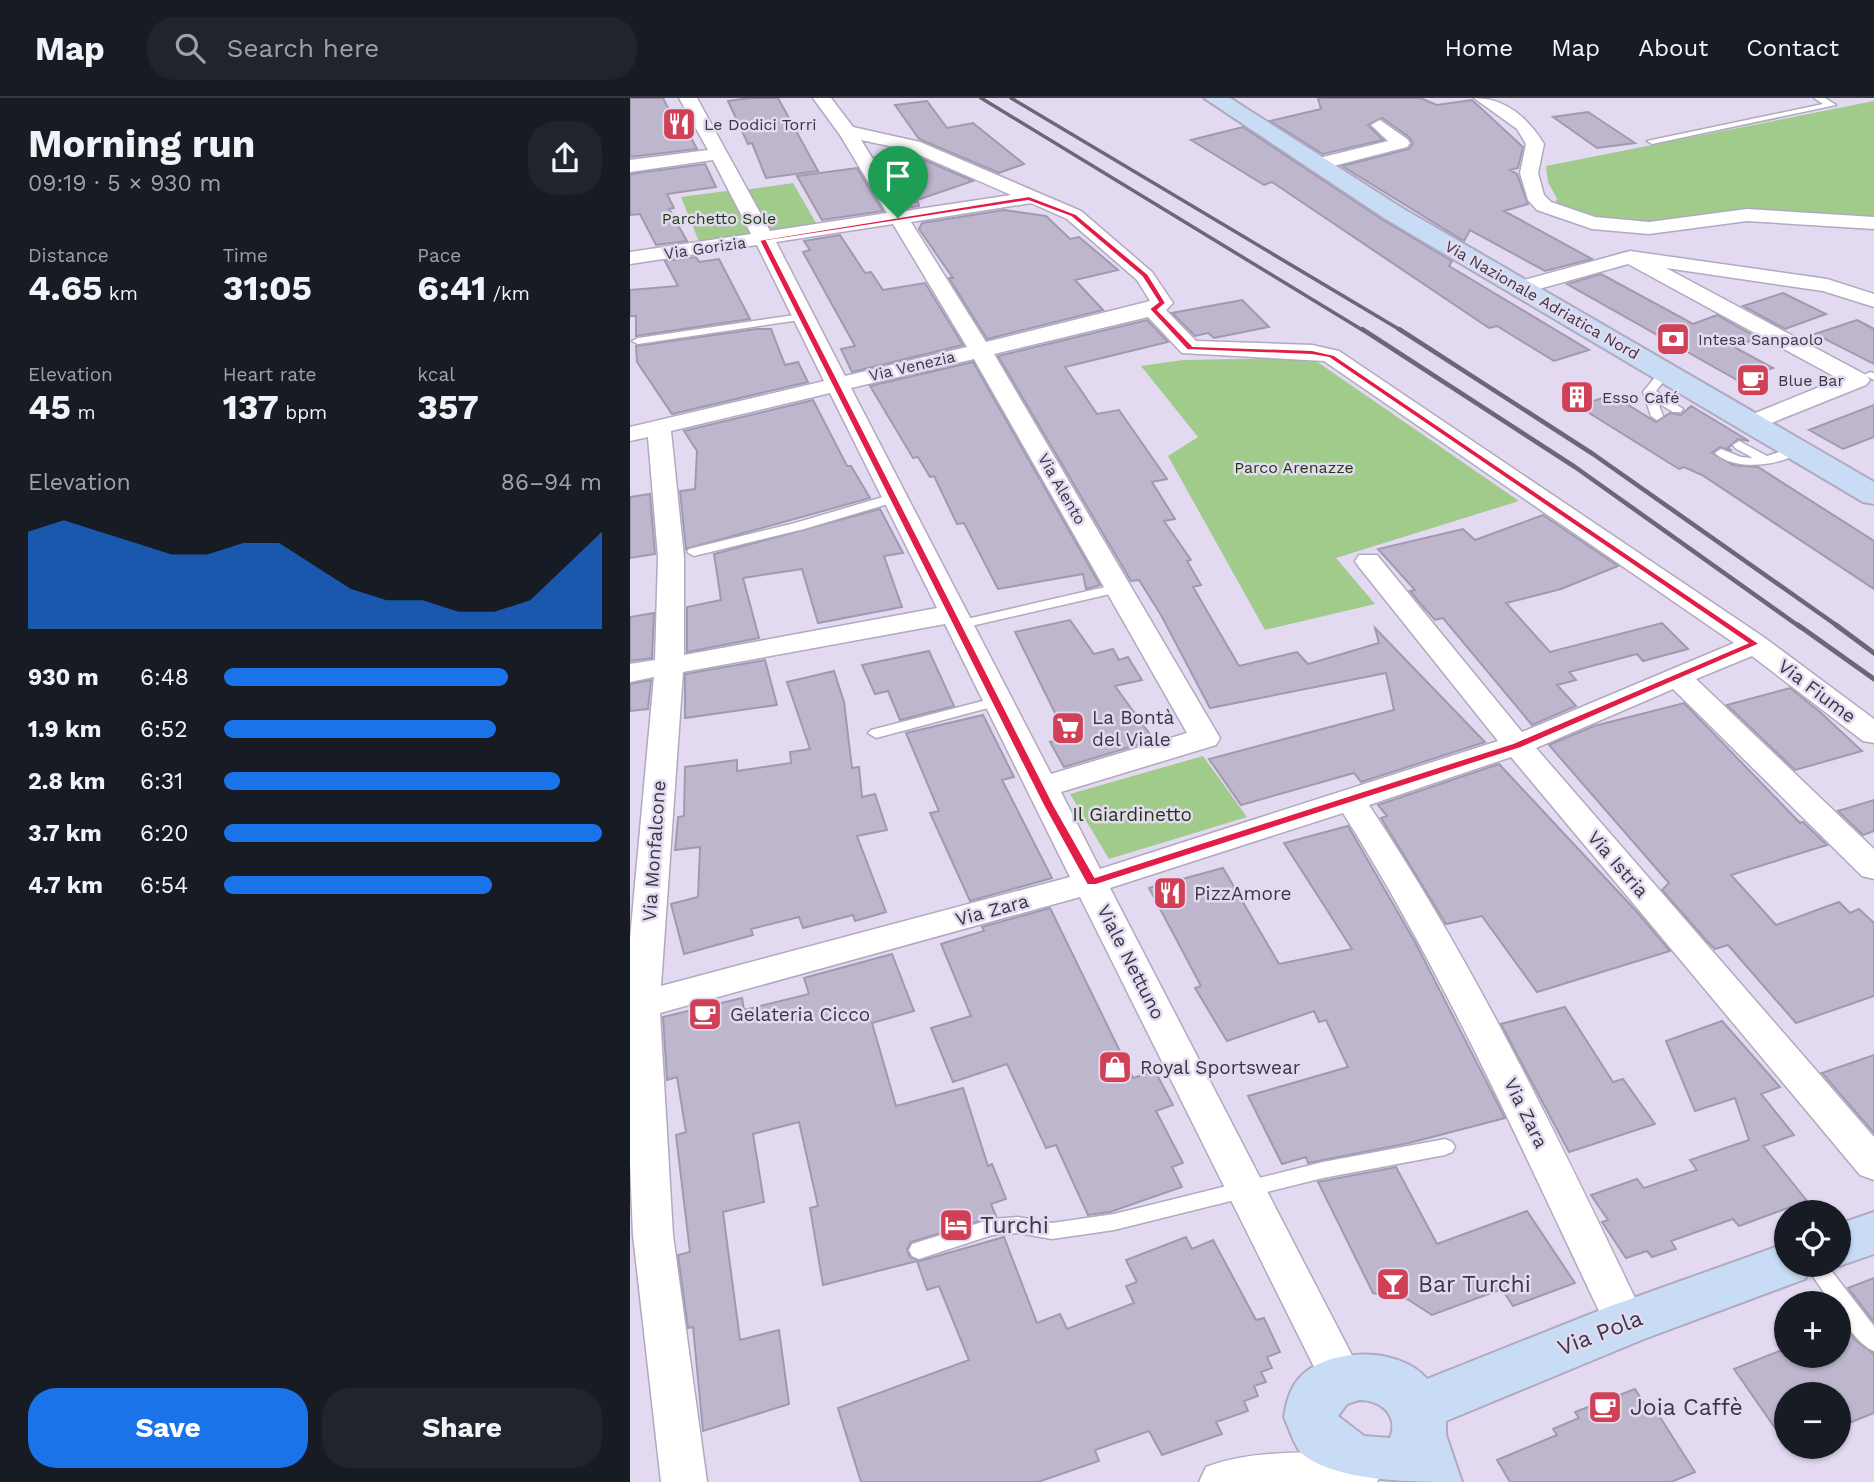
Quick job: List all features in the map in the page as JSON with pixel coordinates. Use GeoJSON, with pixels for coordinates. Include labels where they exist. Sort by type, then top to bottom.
{"type":"FeatureCollection","features":[{"type":"Feature","properties":{"kind":"main road","name":"Via Nazionale Adriatica Nord"},"geometry":{"type":"LineString","coordinates":[[1215,98],[1314,165],[1521,288],[1657,382],[1745,434],[1797,450],[1874,495]]}},
{"type":"Feature","properties":{"kind":"main road"},"geometry":{"type":"LineString","coordinates":[[1851,1241],[1874,1233]]}},
{"type":"Feature","properties":{"kind":"main road","name":"Via Pola"},"geometry":{"type":"LineString","coordinates":[[1423,1442],[1626,1323],[1774,1269]]}},
{"type":"Feature","properties":{"kind":"main road"},"geometry":{"type":"LineString","coordinates":[[1376,1377],[1393,1383],[1407,1394],[1423,1442],[1404,1462],[1372,1477],[1341,1469],[1326,1459],[1311,1429],[1311,1414],[1317,1399],[1327,1387],[1342,1379],[1376,1377]]}},
{"type":"Feature","properties":{"kind":"street","name":"Viale Nettuno"},"geometry":{"type":"LineString","coordinates":[[688,98],[763,240],[1040,788],[1091,882],[1342,1379]]}},
{"type":"Feature","properties":{"kind":"street","name":"Via Alento"},"geometry":{"type":"LineString","coordinates":[[822,98],[849,132],[898,218],[982,350],[1205,738],[1040,788]]}},
{"type":"Feature","properties":{"kind":"street"},"geometry":{"type":"LineString","coordinates":[[1483,98],[1524,126],[1535,144],[1529,173],[1530,186],[1535,196],[1551,209],[1592,223],[1626,227],[1681,226],[1747,215],[1874,223]]}},
{"type":"Feature","properties":{"kind":"street"},"geometry":{"type":"LineString","coordinates":[[1314,165],[1401,143],[1380,125]]}},
{"type":"Feature","properties":{"kind":"street"},"geometry":{"type":"LineString","coordinates":[[849,132],[914,146],[1029,198],[1074,215],[1145,276],[1163,303],[1153,309]]}},
{"type":"Feature","properties":{"kind":"street"},"geometry":{"type":"LineString","coordinates":[[630,166],[718,154]]}},
{"type":"Feature","properties":{"kind":"street","name":"Via Gorizia"},"geometry":{"type":"LineString","coordinates":[[630,258],[1029,198]]}},
{"type":"Feature","properties":{"kind":"street"},"geometry":{"type":"LineString","coordinates":[[1630,257],[1869,377]]}},
{"type":"Feature","properties":{"kind":"street"},"geometry":{"type":"LineString","coordinates":[[1521,288],[1630,257],[1663,266],[1852,294],[1874,301]]}},
{"type":"Feature","properties":{"kind":"street","name":"Via Venezia"},"geometry":{"type":"LineString","coordinates":[[644,431],[835,383],[1153,309]]}},
{"type":"Feature","properties":{"kind":"street","name":"Via Fiume"},"geometry":{"type":"LineString","coordinates":[[1153,309],[1190,348],[1312,352],[1331,356],[1755,644],[1874,734]]}},
{"type":"Feature","properties":{"kind":"street"},"geometry":{"type":"LineString","coordinates":[[1745,434],[1869,377]]}},
{"type":"Feature","properties":{"kind":"street","name":"Via Monfalcone"},"geometry":{"type":"LineString","coordinates":[[644,431],[671,557],[668,668],[636,1006],[653,1235],[684,1482]]}},
{"type":"Feature","properties":{"kind":"street","name":"Via Istria"},"geometry":{"type":"LineString","coordinates":[[1368,561],[1517,745],[1874,1164]]}},
{"type":"Feature","properties":{"kind":"street"},"geometry":{"type":"LineString","coordinates":[[630,673],[956,619]]}},
{"type":"Feature","properties":{"kind":"street","name":"Via Zara"},"geometry":{"type":"LineString","coordinates":[[636,1006],[1091,882],[1350,800],[1517,745],[1755,644]]}},
{"type":"Feature","properties":{"kind":"street"},"geometry":{"type":"LineString","coordinates":[[1678,678],[1874,868]]}},
{"type":"Feature","properties":{"kind":"street","name":"Via Zara"},"geometry":{"type":"LineString","coordinates":[[1350,800],[1398,871],[1491,1040],[1626,1323]]}},
{"type":"Feature","properties":{"kind":"street"},"geometry":{"type":"LineString","coordinates":[[1222,1482],[1270,1475],[1372,1477]]}},
{"type":"Feature","properties":{"kind":"lane"},"geometry":{"type":"LineString","coordinates":[[1652,141],[1832,105],[1818,98]]}},
{"type":"Feature","properties":{"kind":"lane"},"geometry":{"type":"LineString","coordinates":[[638,341],[802,317]]}},
{"type":"Feature","properties":{"kind":"lane"},"geometry":{"type":"LineString","coordinates":[[1657,382],[1677,409]]}},
{"type":"Feature","properties":{"kind":"lane"},"geometry":{"type":"LineString","coordinates":[[1657,382],[1657,416]]}},
{"type":"Feature","properties":{"kind":"lane"},"geometry":{"type":"LineString","coordinates":[[1745,434],[1765,460]]}},
{"type":"Feature","properties":{"kind":"lane"},"geometry":{"type":"LineString","coordinates":[[1721,453],[1737,463],[1765,460],[1797,450]]}},
{"type":"Feature","properties":{"kind":"lane"},"geometry":{"type":"LineString","coordinates":[[694,552],[799,526],[893,498]]}},
{"type":"Feature","properties":{"kind":"lane"},"geometry":{"type":"LineString","coordinates":[[956,619],[1118,588]]}},
{"type":"Feature","properties":{"kind":"lane"},"geometry":{"type":"LineString","coordinates":[[876,733],[998,701]]}},
{"type":"Feature","properties":{"kind":"lane"},"geometry":{"type":"LineString","coordinates":[[919,1250],[992,1227],[1018,1225],[1052,1231],[1114,1222],[1323,1170],[1445,1147]]}},
{"type":"Feature","properties":{"kind":"lane"},"geometry":{"type":"LineString","coordinates":[[1824,1277],[1874,1342]]}},
{"type":"Feature","properties":{"kind":"green space"},"geometry":{"type":"Polygon","coordinates":[[[1874,101],[1874,225],[1752,217],[1648,230],[1551,209],[1557,199],[1548,182],[1546,166],[1874,101]]]}},
{"type":"Feature","properties":{"kind":"green space"},"geometry":{"type":"Polygon","coordinates":[[[793,183],[820,230],[769,238],[744,190],[793,183]]]}},
{"type":"Feature","properties":{"kind":"green space","name":"Parchetto Sole"},"geometry":{"type":"Polygon","coordinates":[[[734,190],[759,239],[701,247],[681,197],[734,190]]]}},
{"type":"Feature","properties":{"kind":"green space","name":"Parco Arenazze"},"geometry":{"type":"Polygon","coordinates":[[[1293,358],[1316,361],[1519,501],[1336,558],[1375,604],[1265,630],[1168,456],[1198,437],[1141,366],[1183,360],[1293,358]]]}},
{"type":"Feature","properties":{"kind":"green space","name":"Il Giardinetto"},"geometry":{"type":"Polygon","coordinates":[[[1203,756],[1247,817],[1109,859],[1070,794],[1203,756]]]}},
{"type":"Feature","properties":{"kind":"building"},"geometry":{"type":"Polygon","coordinates":[[[630,98],[663,98],[670,112],[677,111],[697,149],[630,157],[630,98]]]}},
{"type":"Feature","properties":{"kind":"building"},"geometry":{"type":"Polygon","coordinates":[[[778,98],[818,171],[766,178],[752,143],[748,144],[728,101],[778,98]]]}},
{"type":"Feature","properties":{"kind":"building"},"geometry":{"type":"Polygon","coordinates":[[[1318,98],[1420,98],[1437,105],[1472,100],[1523,147],[1518,168],[1510,170],[1517,174],[1528,204],[1504,211],[1592,259],[1545,271],[1470,230],[1464,241],[1342,166],[1409,149],[1413,143],[1409,137],[1382,118],[1368,125],[1383,140],[1323,154],[1270,121],[1321,109],[1318,98]]]}},
{"type":"Feature","properties":{"kind":"building"},"geometry":{"type":"Polygon","coordinates":[[[927,101],[947,128],[973,123],[1024,164],[999,173],[919,139],[895,105],[927,101]]]}},
{"type":"Feature","properties":{"kind":"building"},"geometry":{"type":"Polygon","coordinates":[[[1588,112],[1635,143],[1597,148],[1553,117],[1588,112]]]}},
{"type":"Feature","properties":{"kind":"building"},"geometry":{"type":"Polygon","coordinates":[[[1243,127],[1383,220],[1452,261],[1449,266],[1589,350],[1554,361],[1497,326],[1489,328],[1272,182],[1264,185],[1191,140],[1243,127]]]}},
{"type":"Feature","properties":{"kind":"building"},"geometry":{"type":"Polygon","coordinates":[[[908,153],[973,181],[911,202],[918,202],[919,206],[906,208],[875,157],[908,153]]]}},
{"type":"Feature","properties":{"kind":"building"},"geometry":{"type":"Polygon","coordinates":[[[705,164],[716,187],[667,194],[674,208],[669,209],[687,241],[656,245],[640,214],[630,215],[630,174],[705,164]]]}},
{"type":"Feature","properties":{"kind":"building"},"geometry":{"type":"Polygon","coordinates":[[[857,168],[883,211],[822,220],[797,176],[857,168]]]}},
{"type":"Feature","properties":{"kind":"building"},"geometry":{"type":"Polygon","coordinates":[[[1004,210],[1046,216],[1070,239],[1079,237],[1118,270],[1075,280],[1103,310],[987,339],[949,278],[953,278],[919,229],[922,223],[1004,210]]]}},
{"type":"Feature","properties":{"kind":"building"},"geometry":{"type":"Polygon","coordinates":[[[840,235],[865,273],[871,272],[883,290],[925,283],[963,345],[852,372],[841,349],[855,346],[803,252],[810,250],[804,241],[840,235]]]}},
{"type":"Feature","properties":{"kind":"building"},"geometry":{"type":"Polygon","coordinates":[[[696,257],[699,262],[719,259],[750,319],[636,336],[636,316],[630,316],[630,290],[678,286],[665,261],[696,257]]]}},
{"type":"Feature","properties":{"kind":"building"},"geometry":{"type":"Polygon","coordinates":[[[1601,274],[1693,324],[1717,315],[1758,338],[1734,347],[1773,368],[1737,380],[1567,284],[1601,274]]]}},
{"type":"Feature","properties":{"kind":"building"},"geometry":{"type":"Polygon","coordinates":[[[1783,293],[1826,314],[1785,329],[1743,306],[1783,293]]]}},
{"type":"Feature","properties":{"kind":"building"},"geometry":{"type":"Polygon","coordinates":[[[1242,300],[1269,327],[1214,338],[1208,333],[1195,336],[1172,313],[1242,300]]]}},
{"type":"Feature","properties":{"kind":"building"},"geometry":{"type":"Polygon","coordinates":[[[1147,320],[1168,342],[1065,367],[1097,414],[1119,410],[1167,479],[1152,482],[1175,519],[1164,521],[1191,560],[1187,561],[1201,585],[1193,587],[1239,666],[1297,652],[1308,664],[1379,643],[1375,628],[1485,742],[1361,782],[1354,773],[1241,805],[1209,759],[1394,710],[1386,673],[1210,708],[1161,615],[1139,580],[1131,581],[998,356],[1147,320]]]}},
{"type":"Feature","properties":{"kind":"building"},"geometry":{"type":"Polygon","coordinates":[[[1857,320],[1874,329],[1874,364],[1815,334],[1857,320]]]}},
{"type":"Feature","properties":{"kind":"building"},"geometry":{"type":"Polygon","coordinates":[[[771,329],[785,365],[798,362],[808,382],[672,414],[637,362],[636,346],[771,329]]]}},
{"type":"Feature","properties":{"kind":"building"},"geometry":{"type":"Polygon","coordinates":[[[973,362],[1100,585],[1086,589],[1083,574],[998,589],[964,523],[957,524],[934,476],[930,477],[918,457],[913,458],[870,386],[973,362]]]}},
{"type":"Feature","properties":{"kind":"building"},"geometry":{"type":"Polygon","coordinates":[[[1612,395],[1656,422],[1670,413],[1681,415],[1691,406],[1749,441],[1738,439],[1728,448],[1732,451],[1720,447],[1712,453],[1733,465],[1758,467],[1874,541],[1874,589],[1702,475],[1684,467],[1679,469],[1578,406],[1612,395]]]}},
{"type":"Feature","properties":{"kind":"building"},"geometry":{"type":"Polygon","coordinates":[[[813,400],[847,466],[851,466],[870,498],[686,549],[680,491],[695,489],[697,451],[684,431],[813,400]]]}},
{"type":"Feature","properties":{"kind":"building"},"geometry":{"type":"Polygon","coordinates":[[[1874,405],[1874,437],[1843,449],[1809,430],[1874,405]]]}},
{"type":"Feature","properties":{"kind":"building"},"geometry":{"type":"Polygon","coordinates":[[[650,494],[655,554],[630,558],[630,497],[650,494]]]}},
{"type":"Feature","properties":{"kind":"building"},"geometry":{"type":"Polygon","coordinates":[[[880,509],[903,553],[884,556],[902,607],[818,623],[802,569],[743,578],[759,638],[687,652],[687,607],[721,600],[714,554],[880,509]]]}},
{"type":"Feature","properties":{"kind":"building"},"geometry":{"type":"Polygon","coordinates":[[[1543,515],[1618,566],[1561,589],[1506,603],[1550,652],[1662,623],[1688,649],[1643,661],[1637,654],[1569,672],[1576,680],[1557,685],[1576,706],[1532,725],[1443,618],[1435,620],[1419,602],[1410,591],[1415,590],[1378,549],[1463,529],[1475,540],[1543,515]]]}},
{"type":"Feature","properties":{"kind":"building"},"geometry":{"type":"Polygon","coordinates":[[[654,613],[652,658],[630,661],[630,617],[654,613]]]}},
{"type":"Feature","properties":{"kind":"building"},"geometry":{"type":"Polygon","coordinates":[[[1070,620],[1094,654],[1113,649],[1119,660],[1128,657],[1142,680],[1115,686],[1154,740],[1064,767],[1050,742],[1065,738],[1058,725],[1061,725],[1015,632],[1070,620]]]}},
{"type":"Feature","properties":{"kind":"building"},"geometry":{"type":"Polygon","coordinates":[[[929,651],[954,706],[900,720],[888,691],[875,694],[862,665],[929,651]]]}},
{"type":"Feature","properties":{"kind":"building"},"geometry":{"type":"Polygon","coordinates":[[[765,660],[777,705],[685,718],[685,674],[765,660]]]}},
{"type":"Feature","properties":{"kind":"building"},"geometry":{"type":"Polygon","coordinates":[[[834,671],[844,702],[852,768],[859,767],[862,797],[875,794],[887,830],[857,836],[886,912],[855,921],[853,915],[803,928],[799,917],[751,929],[753,935],[684,954],[671,904],[698,897],[700,847],[675,850],[678,817],[684,816],[685,767],[737,760],[737,771],[791,763],[790,752],[810,749],[787,682],[834,671]]]}},
{"type":"Feature","properties":{"kind":"building"},"geometry":{"type":"Polygon","coordinates":[[[651,680],[648,709],[630,711],[630,684],[651,680]]]}},
{"type":"Feature","properties":{"kind":"building"},"geometry":{"type":"Polygon","coordinates":[[[1790,688],[1862,751],[1795,770],[1727,705],[1790,688]]]}},
{"type":"Feature","properties":{"kind":"building"},"geometry":{"type":"Polygon","coordinates":[[[1684,703],[1800,823],[1803,822],[1827,845],[1731,875],[1776,925],[1839,902],[1850,913],[1859,909],[1874,923],[1874,996],[1796,1023],[1728,945],[1715,949],[1706,940],[1662,890],[1669,883],[1549,745],[1594,726],[1684,703]]]}},
{"type":"Feature","properties":{"kind":"building"},"geometry":{"type":"Polygon","coordinates":[[[983,715],[1014,777],[1002,780],[1052,878],[970,901],[930,813],[939,811],[906,733],[983,715]]]}},
{"type":"Feature","properties":{"kind":"building"},"geometry":{"type":"Polygon","coordinates":[[[1499,764],[1670,951],[1537,992],[1482,916],[1446,924],[1381,818],[1387,816],[1378,805],[1499,764]]]}},
{"type":"Feature","properties":{"kind":"building"},"geometry":{"type":"Polygon","coordinates":[[[1874,800],[1874,831],[1863,835],[1838,811],[1874,800]]]}},
{"type":"Feature","properties":{"kind":"building"},"geometry":{"type":"Polygon","coordinates":[[[1348,826],[1415,942],[1505,1118],[1409,1143],[1308,1163],[1306,1157],[1282,1164],[1248,1096],[1348,1067],[1326,1020],[1319,1022],[1314,1011],[1227,1041],[1195,988],[1201,986],[1149,888],[1223,868],[1279,964],[1352,949],[1284,843],[1348,826]]]}},
{"type":"Feature","properties":{"kind":"building"},"geometry":{"type":"Polygon","coordinates":[[[1050,908],[1133,1078],[1155,1071],[1173,1105],[1156,1111],[1183,1163],[1172,1167],[1182,1187],[1110,1212],[1088,1215],[1056,1145],[1046,1148],[1007,1064],[953,1082],[931,1028],[971,1016],[941,944],[984,931],[982,927],[1050,908]]]}},
{"type":"Feature","properties":{"kind":"building"},"geometry":{"type":"Polygon","coordinates":[[[892,954],[914,1011],[872,1023],[896,1106],[963,1088],[988,1166],[992,1164],[1006,1199],[991,1204],[996,1216],[911,1242],[907,1249],[910,1257],[920,1261],[1004,1237],[1037,1323],[1060,1314],[1067,1329],[1134,1303],[1126,1286],[1137,1282],[1126,1260],[1186,1237],[1192,1249],[1213,1240],[1256,1320],[1264,1318],[1280,1352],[1267,1357],[1272,1368],[1261,1372],[1266,1382],[1254,1386],[1258,1396],[1244,1401],[1248,1411],[1216,1422],[1222,1434],[1162,1455],[1149,1431],[1095,1450],[1099,1461],[1038,1482],[861,1482],[838,1408],[969,1360],[939,1286],[927,1290],[917,1261],[823,1285],[810,1208],[818,1206],[799,1122],[753,1134],[764,1202],[723,1212],[740,1340],[779,1330],[789,1404],[703,1431],[693,1327],[688,1328],[678,1255],[690,1252],[676,1135],[686,1132],[677,1077],[667,1080],[663,1017],[742,998],[744,1010],[809,994],[804,978],[892,954]]]}},
{"type":"Feature","properties":{"kind":"building"},"geometry":{"type":"Polygon","coordinates":[[[1565,1007],[1613,1082],[1623,1079],[1655,1124],[1569,1152],[1501,1024],[1565,1007]]]}},
{"type":"Feature","properties":{"kind":"building"},"geometry":{"type":"Polygon","coordinates":[[[1722,1021],[1780,1087],[1761,1094],[1794,1135],[1763,1146],[1806,1200],[1774,1200],[1774,1213],[1739,1226],[1733,1219],[1671,1241],[1676,1249],[1652,1257],[1647,1251],[1626,1258],[1602,1222],[1608,1220],[1591,1195],[1637,1179],[1644,1188],[1697,1170],[1690,1160],[1749,1140],[1735,1098],[1695,1111],[1666,1041],[1722,1021]]]}},
{"type":"Feature","properties":{"kind":"building"},"geometry":{"type":"Polygon","coordinates":[[[1874,1055],[1874,1133],[1822,1073],[1874,1055]]]}},
{"type":"Feature","properties":{"kind":"building"},"geometry":{"type":"Polygon","coordinates":[[[1396,1167],[1437,1244],[1527,1211],[1575,1283],[1513,1306],[1502,1289],[1432,1315],[1407,1299],[1373,1293],[1318,1182],[1396,1167]]]}},
{"type":"Feature","properties":{"kind":"building"},"geometry":{"type":"Polygon","coordinates":[[[1874,1278],[1874,1322],[1851,1291],[1848,1288],[1874,1278]]]}},
{"type":"Feature","properties":{"kind":"building"},"geometry":{"type":"Polygon","coordinates":[[[1851,1334],[1874,1354],[1874,1413],[1851,1422],[1851,1382],[1774,1382],[1774,1426],[1734,1369],[1774,1353],[1774,1368],[1851,1368],[1851,1334]]]}},
{"type":"Feature","properties":{"kind":"building"},"geometry":{"type":"Polygon","coordinates":[[[1635,1389],[1650,1413],[1656,1411],[1695,1472],[1671,1482],[1510,1482],[1497,1460],[1557,1435],[1553,1429],[1579,1418],[1575,1412],[1635,1389]]]}},
{"type":"Feature","properties":{"kind":"railway"},"geometry":{"type":"LineString","coordinates":[[981,98],[1364,331]]}},
{"type":"Feature","properties":{"kind":"railway"},"geometry":{"type":"LineString","coordinates":[[1011,98],[1402,331]]}},
{"type":"Feature","properties":{"kind":"railway"},"geometry":{"type":"LineString","coordinates":[[1362,329],[1575,467],[1800,627]]}},
{"type":"Feature","properties":{"kind":"railway"},"geometry":{"type":"LineString","coordinates":[[1399,329],[1593,454],[1839,627]]}},
{"type":"Feature","properties":{"kind":"railway"},"geometry":{"type":"LineString","coordinates":[[1798,625],[1874,679]]}},
{"type":"Feature","properties":{"kind":"railway"},"geometry":{"type":"LineString","coordinates":[[1836,625],[1874,653]]}},
{"type":"Feature","properties":{"kind":"place","name":"Le Dodici Torri"},"geometry":{"type":"Point","coordinates":[679,124]}},
{"type":"Feature","properties":{"kind":"place","name":"Intesa Sanpaolo"},"geometry":{"type":"Point","coordinates":[1673,339]}},
{"type":"Feature","properties":{"kind":"place","name":"Blue Bar"},"geometry":{"type":"Point","coordinates":[1753,380]}},
{"type":"Feature","properties":{"kind":"place","name":"Esso Café"},"geometry":{"type":"Point","coordinates":[1577,397]}},
{"type":"Feature","properties":{"kind":"place","name":"La Bontà del Viale"},"geometry":{"type":"Point","coordinates":[1068,728]}},
{"type":"Feature","properties":{"kind":"place","name":"PizzAmore"},"geometry":{"type":"Point","coordinates":[1170,893]}},
{"type":"Feature","properties":{"kind":"place","name":"Gelateria Cicco"},"geometry":{"type":"Point","coordinates":[705,1014]}},
{"type":"Feature","properties":{"kind":"place","name":"Royal Sportswear"},"geometry":{"type":"Point","coordinates":[1115,1067]}},
{"type":"Feature","properties":{"kind":"place","name":"Turchi"},"geometry":{"type":"Point","coordinates":[956,1225]}},
{"type":"Feature","properties":{"kind":"place","name":"Bar Turchi"},"geometry":{"type":"Point","coordinates":[1393,1284]}},
{"type":"Feature","properties":{"kind":"place","name":"Joia Caffè"},"geometry":{"type":"Point","coordinates":[1605,1407]}},
{"type":"Feature","properties":{"kind":"route"},"geometry":{"type":"LineString","coordinates":[[1029,198],[1074,215],[1145,276],[1163,303],[1153,309],[1190,348],[1312,352],[1331,356],[1755,644],[1517,745],[1091,882],[1048,805],[998,701],[763,240],[898,218],[1029,198]]}}]}
